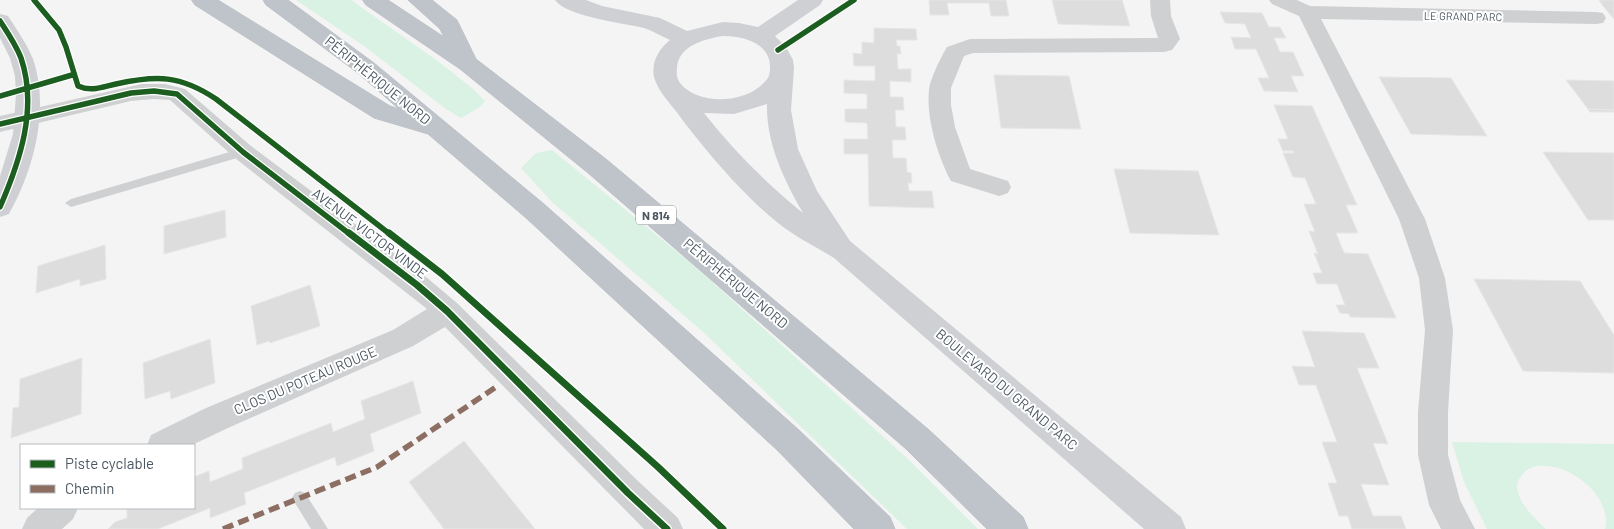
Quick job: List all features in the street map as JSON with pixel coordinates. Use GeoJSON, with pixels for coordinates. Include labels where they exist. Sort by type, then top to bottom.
{"type":"FeatureCollection","features":[{"type":"Feature","properties":{"kind":"highway"},"geometry":{"type":"LineString","coordinates":[[203,0],[382,112],[439,129]]}},
{"type":"Feature","properties":{"kind":"highway","name":"PÉRIPHÉRIQUE NORD"},"geometry":{"type":"LineString","coordinates":[[274,0],[366,68],[535,211],[788,440],[878,529]]}},
{"type":"Feature","properties":{"kind":"highway","name":"PÉRIPHÉRIQUE NORD"},"geometry":{"type":"LineString","coordinates":[[374,0],[468,64],[598,166],[917,439],[1011,529]]}},
{"type":"Feature","properties":{"kind":"highway","name":"N 814"},"geometry":{"type":"LineString","coordinates":[[419,0],[449,24],[468,64]]}},
{"type":"Feature","properties":{"kind":"street"},"geometry":{"type":"LineString","coordinates":[[566,0],[597,12],[652,23],[686,39]]}},
{"type":"Feature","properties":{"kind":"street"},"geometry":{"type":"LineString","coordinates":[[760,36],[812,0]]}},
{"type":"Feature","properties":{"kind":"street"},"geometry":{"type":"LineString","coordinates":[[999,187],[960,175],[943,127],[940,88],[956,52],[970,46],[1164,45],[1169,39],[1161,16],[1160,0]]}},
{"type":"Feature","properties":{"kind":"street"},"geometry":{"type":"LineString","coordinates":[[1279,0],[1307,12],[1412,219],[1432,278],[1440,330],[1433,412],[1433,455],[1445,505],[1459,529]]}},
{"type":"Feature","properties":{"kind":"street","name":"LE GRAND PARC"},"geometry":{"type":"LineString","coordinates":[[1307,12],[1596,18],[1581,0]]}},
{"type":"Feature","properties":{"kind":"street"},"geometry":{"type":"LineString","coordinates":[[0,22],[13,40],[22,60],[26,81],[27,116],[19,158],[0,207]]}},
{"type":"Feature","properties":{"kind":"street"},"geometry":{"type":"LineString","coordinates":[[723,29],[748,31],[760,36],[778,50],[782,59],[781,77],[768,92],[759,98],[735,106],[696,104],[681,96],[670,86],[666,78],[666,62],[673,50],[686,39],[697,34],[723,29]]}},
{"type":"Feature","properties":{"kind":"street","name":"BOULEVARD DU GRAND PARC"},"geometry":{"type":"LineString","coordinates":[[781,77],[779,115],[787,154],[816,213],[844,250]]}},
{"type":"Feature","properties":{"kind":"street","name":"BOULEVARD DU GRAND PARC"},"geometry":{"type":"LineString","coordinates":[[670,86],[711,139],[771,202],[800,226],[844,250],[1169,529]]}},
{"type":"Feature","properties":{"kind":"street","name":"AVENUE VICTOR VINDE"},"geometry":{"type":"LineString","coordinates":[[0,124],[27,116],[138,92],[163,91],[177,94],[243,152],[418,285],[447,311],[628,493],[667,529]]}},
{"type":"Feature","properties":{"kind":"street","name":"CLOS DU POTEAU ROUGE"},"geometry":{"type":"LineString","coordinates":[[164,444],[217,418],[403,338],[447,311]]}},
{"type":"Feature","properties":{"kind":"street"},"geometry":{"type":"LineString","coordinates":[[38,529],[61,509]]}},
{"type":"Feature","properties":{"kind":"lane"},"geometry":{"type":"LineString","coordinates":[[71,203],[243,152]]}},
{"type":"Feature","properties":{"kind":"lane"},"geometry":{"type":"LineString","coordinates":[[300,498],[320,529]]}},
{"type":"Feature","properties":{"kind":"green space"},"geometry":{"type":"Polygon","coordinates":[[[296,0],[351,0],[439,62],[472,88],[485,101],[480,107],[461,118],[446,109],[364,46],[296,0]]]}},
{"type":"Feature","properties":{"kind":"green space"},"geometry":{"type":"Polygon","coordinates":[[[552,150],[692,264],[909,460],[978,529],[907,529],[701,330],[552,202],[521,168],[536,153],[552,150]]]}},
{"type":"Feature","properties":{"kind":"green space"},"geometry":{"type":"Polygon","coordinates":[[[1452,442],[1614,444],[1614,529],[1605,529],[1606,517],[1602,505],[1596,494],[1586,484],[1563,470],[1550,466],[1538,466],[1529,469],[1522,475],[1517,489],[1519,497],[1529,512],[1546,529],[1487,529],[1464,482],[1452,442]]]}},
{"type":"Feature","properties":{"kind":"building"},"geometry":{"type":"Polygon","coordinates":[[[929,0],[1006,0],[1009,16],[991,16],[989,3],[947,3],[949,15],[930,15],[929,0]]]}},
{"type":"Feature","properties":{"kind":"building"},"geometry":{"type":"Polygon","coordinates":[[[1052,0],[1122,0],[1130,26],[1058,24],[1052,0]]]}},
{"type":"Feature","properties":{"kind":"building"},"geometry":{"type":"Polygon","coordinates":[[[1599,0],[1614,0],[1614,19],[1603,6],[1599,0]]]}},
{"type":"Feature","properties":{"kind":"building"},"geometry":{"type":"Polygon","coordinates":[[[1220,12],[1262,13],[1269,27],[1280,27],[1286,38],[1274,38],[1280,52],[1293,52],[1304,76],[1291,76],[1298,92],[1264,91],[1258,78],[1269,78],[1256,49],[1235,49],[1231,37],[1251,38],[1245,24],[1225,23],[1220,12]]]}},
{"type":"Feature","properties":{"kind":"building"},"geometry":{"type":"Polygon","coordinates":[[[874,28],[916,29],[917,40],[896,40],[897,46],[900,46],[901,54],[897,54],[898,69],[911,69],[911,82],[890,81],[890,97],[903,97],[904,110],[895,110],[896,127],[905,127],[906,140],[892,140],[893,158],[906,158],[907,172],[911,173],[912,183],[908,183],[909,191],[932,191],[934,208],[869,206],[868,154],[844,154],[844,139],[868,139],[867,123],[845,122],[845,109],[867,109],[867,94],[844,93],[844,80],[875,81],[875,66],[854,66],[853,53],[862,54],[862,42],[874,43],[874,28]]]}},
{"type":"Feature","properties":{"kind":"building"},"geometry":{"type":"Polygon","coordinates":[[[994,75],[1069,76],[1081,129],[1001,128],[994,75]]]}},
{"type":"Feature","properties":{"kind":"building"},"geometry":{"type":"Polygon","coordinates":[[[1379,77],[1451,78],[1487,136],[1411,134],[1379,77]]]}},
{"type":"Feature","properties":{"kind":"building"},"geometry":{"type":"Polygon","coordinates":[[[1566,80],[1614,81],[1614,110],[1588,109],[1566,80]]]}},
{"type":"Feature","properties":{"kind":"building"},"geometry":{"type":"Polygon","coordinates":[[[1274,105],[1312,106],[1357,205],[1346,205],[1358,233],[1336,233],[1344,253],[1368,254],[1396,318],[1350,317],[1349,314],[1340,313],[1336,305],[1345,305],[1337,284],[1317,284],[1313,273],[1322,273],[1314,253],[1318,254],[1309,231],[1315,232],[1304,204],[1316,204],[1305,178],[1293,177],[1283,153],[1294,153],[1293,151],[1283,151],[1278,139],[1288,139],[1274,105]]]}},
{"type":"Feature","properties":{"kind":"building"},"geometry":{"type":"Polygon","coordinates":[[[1588,109],[1614,110],[1614,112],[1590,112],[1588,109]]]}},
{"type":"Feature","properties":{"kind":"building"},"geometry":{"type":"Polygon","coordinates":[[[1543,152],[1614,153],[1614,220],[1588,220],[1543,152]]]}},
{"type":"Feature","properties":{"kind":"building"},"geometry":{"type":"Polygon","coordinates":[[[1114,169],[1198,171],[1219,235],[1130,233],[1114,169]]]}},
{"type":"Feature","properties":{"kind":"building"},"geometry":{"type":"Polygon","coordinates":[[[225,210],[226,237],[164,254],[164,226],[225,210]]]}},
{"type":"Feature","properties":{"kind":"building"},"geometry":{"type":"Polygon","coordinates":[[[105,245],[106,279],[80,286],[80,279],[36,293],[38,266],[105,245]]]}},
{"type":"Feature","properties":{"kind":"building"},"geometry":{"type":"Polygon","coordinates":[[[1474,279],[1580,281],[1614,335],[1614,373],[1523,371],[1474,279]]]}},
{"type":"Feature","properties":{"kind":"building"},"geometry":{"type":"Polygon","coordinates":[[[310,285],[320,326],[270,343],[269,341],[257,345],[251,306],[310,285]]]}},
{"type":"Feature","properties":{"kind":"building"},"geometry":{"type":"Polygon","coordinates":[[[1302,331],[1364,333],[1379,368],[1357,368],[1388,444],[1373,443],[1389,485],[1361,484],[1373,516],[1401,516],[1406,529],[1352,529],[1348,516],[1339,516],[1328,483],[1337,483],[1322,442],[1337,442],[1316,385],[1299,385],[1292,366],[1315,367],[1302,331]]]}},
{"type":"Feature","properties":{"kind":"building"},"geometry":{"type":"Polygon","coordinates":[[[210,339],[215,383],[171,399],[170,391],[145,399],[143,363],[210,339]]]}},
{"type":"Feature","properties":{"kind":"building"},"geometry":{"type":"Polygon","coordinates":[[[82,358],[81,414],[11,438],[13,408],[19,407],[20,379],[82,358]]]}},
{"type":"Feature","properties":{"kind":"building"},"geometry":{"type":"Polygon","coordinates":[[[413,381],[421,413],[370,434],[374,451],[337,466],[335,457],[244,493],[246,504],[210,518],[210,508],[158,529],[108,529],[115,522],[127,518],[127,509],[195,509],[195,477],[209,471],[210,482],[243,469],[242,458],[331,423],[333,432],[365,419],[361,401],[413,381]]]}},
{"type":"Feature","properties":{"kind":"building"},"geometry":{"type":"Polygon","coordinates":[[[464,441],[535,529],[444,529],[409,482],[464,441]]]}},
{"type":"Feature","properties":{"kind":"marked path"},"geometry":{"type":"LineString","coordinates":[[223,529],[377,467],[496,387]]}},
{"type":"Feature","properties":{"kind":"cycle path"},"geometry":{"type":"LineString","coordinates":[[34,0],[59,30],[64,40],[78,86],[87,90],[133,80],[169,78],[189,84],[216,99],[442,274],[658,467],[723,529]]}},
{"type":"Feature","properties":{"kind":"cycle path"},"geometry":{"type":"LineString","coordinates":[[778,50],[854,0]]}},
{"type":"Feature","properties":{"kind":"cycle path"},"geometry":{"type":"LineString","coordinates":[[0,21],[21,58],[26,76],[28,95],[28,115],[25,134],[14,172],[0,207]]}},
{"type":"Feature","properties":{"kind":"cycle path"},"geometry":{"type":"LineString","coordinates":[[0,96],[72,75]]}},
{"type":"Feature","properties":{"kind":"cycle path"},"geometry":{"type":"LineString","coordinates":[[0,124],[131,93],[154,91],[177,94],[243,152],[417,285],[447,311],[628,493],[667,529]]}}]}
